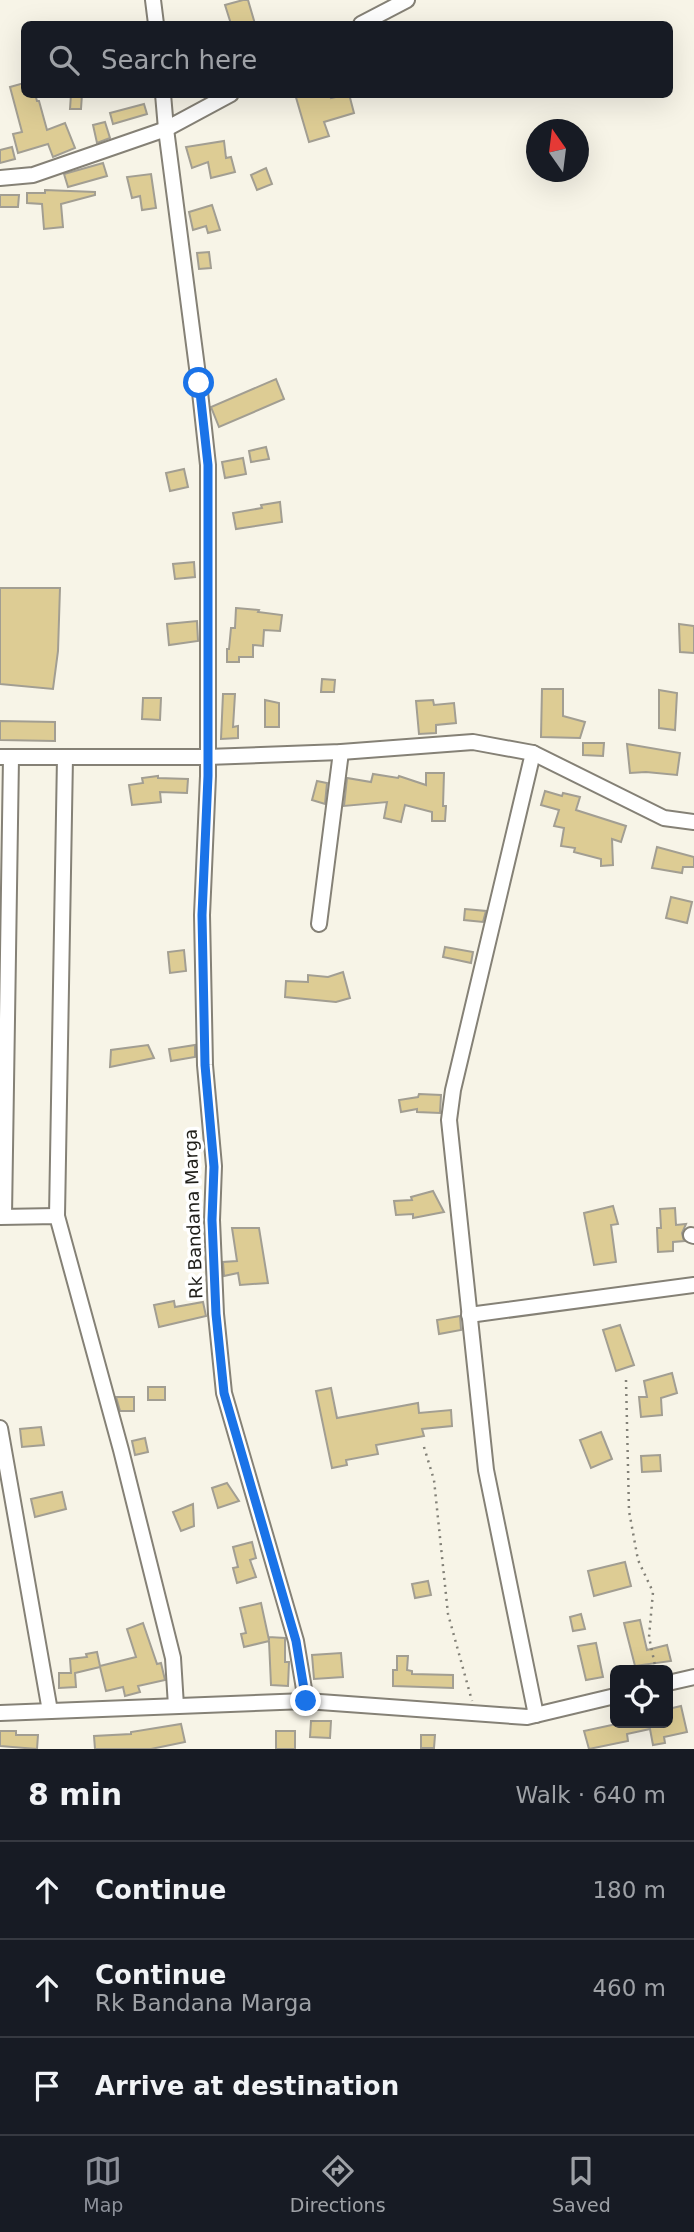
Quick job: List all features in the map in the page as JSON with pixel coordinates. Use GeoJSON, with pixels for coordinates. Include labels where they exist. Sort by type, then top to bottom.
{"type":"FeatureCollection","features":[{"type":"Feature","properties":{"kind":"street"},"geometry":{"type":"LineString","coordinates":[[153,0],[156,21]]}},
{"type":"Feature","properties":{"kind":"street"},"geometry":{"type":"LineString","coordinates":[[367,21],[407,0]]}},
{"type":"Feature","properties":{"kind":"street","name":"Rk Bandana Marga"},"geometry":{"type":"LineString","coordinates":[[163,98],[208,465],[207,757],[202,915],[205,1065],[214,1167],[214,1283],[222,1380],[227,1406],[296,1641],[306,1701]]}},
{"type":"Feature","properties":{"kind":"street"},"geometry":{"type":"LineString","coordinates":[[0,178],[33,175],[166,129],[224,98]]}},
{"type":"Feature","properties":{"kind":"street"},"geometry":{"type":"LineString","coordinates":[[57,1216],[2,1216],[6,757],[207,757],[341,752],[473,742],[533,753],[663,818],[694,822]]}},
{"type":"Feature","properties":{"kind":"street"},"geometry":{"type":"LineString","coordinates":[[319,924],[341,752]]}},
{"type":"Feature","properties":{"kind":"street"},"geometry":{"type":"LineString","coordinates":[[533,753],[453,1090],[449,1120],[486,1470],[536,1715]]}},
{"type":"Feature","properties":{"kind":"street"},"geometry":{"type":"LineString","coordinates":[[65,757],[57,1216],[121,1450],[173,1658],[176,1706]]}},
{"type":"Feature","properties":{"kind":"street"},"geometry":{"type":"LineString","coordinates":[[469,1315],[694,1285]]}},
{"type":"Feature","properties":{"kind":"street"},"geometry":{"type":"LineString","coordinates":[[0,1428],[50,1711]]}},
{"type":"Feature","properties":{"kind":"street"},"geometry":{"type":"LineString","coordinates":[[673,1682],[694,1677]]}},
{"type":"Feature","properties":{"kind":"street"},"geometry":{"type":"LineString","coordinates":[[0,1713],[306,1701],[527,1717],[610,1697]]}},
{"type":"Feature","properties":{"kind":"path"},"geometry":{"type":"LineString","coordinates":[[626,1380],[629,1511],[638,1560],[653,1592],[649,1637],[655,1665]]}},
{"type":"Feature","properties":{"kind":"path"},"geometry":{"type":"LineString","coordinates":[[424,1447],[434,1480],[448,1614],[477,1713]]}},
{"type":"Feature","properties":{"kind":"building"},"geometry":{"type":"Polygon","coordinates":[[[248,0],[254,21],[230,21],[225,5],[248,0]]]}},
{"type":"Feature","properties":{"kind":"building"},"geometry":{"type":"Polygon","coordinates":[[[21,84],[21,98],[36,98],[39,101],[47,130],[65,123],[75,148],[53,157],[48,144],[18,153],[13,134],[22,132],[10,87],[21,84]]]}},
{"type":"Feature","properties":{"kind":"building"},"geometry":{"type":"Polygon","coordinates":[[[71,98],[82,98],[81,109],[70,109],[71,98]]]}},
{"type":"Feature","properties":{"kind":"building"},"geometry":{"type":"Polygon","coordinates":[[[296,98],[350,98],[354,113],[324,122],[329,136],[309,142],[296,98]]]}},
{"type":"Feature","properties":{"kind":"building"},"geometry":{"type":"Polygon","coordinates":[[[144,104],[147,114],[113,124],[110,113],[144,104]]]}},
{"type":"Feature","properties":{"kind":"building"},"geometry":{"type":"Polygon","coordinates":[[[105,122],[110,138],[97,143],[93,125],[105,122]]]}},
{"type":"Feature","properties":{"kind":"building"},"geometry":{"type":"Polygon","coordinates":[[[224,141],[226,158],[231,157],[235,172],[211,178],[208,162],[192,168],[186,147],[224,141]]]}},
{"type":"Feature","properties":{"kind":"building"},"geometry":{"type":"Polygon","coordinates":[[[12,147],[15,159],[0,163],[0,150],[12,147]]]}},
{"type":"Feature","properties":{"kind":"building"},"geometry":{"type":"Polygon","coordinates":[[[103,163],[107,176],[68,187],[64,174],[103,163]]]}},
{"type":"Feature","properties":{"kind":"building"},"geometry":{"type":"Polygon","coordinates":[[[266,168],[272,184],[257,190],[251,175],[266,168]]]}},
{"type":"Feature","properties":{"kind":"building"},"geometry":{"type":"Polygon","coordinates":[[[151,174],[156,208],[142,210],[140,196],[132,198],[127,177],[151,174]]]}},
{"type":"Feature","properties":{"kind":"building"},"geometry":{"type":"Polygon","coordinates":[[[45,190],[95,192],[95,195],[61,204],[63,227],[44,229],[42,204],[27,203],[27,193],[45,193],[45,190]]]}},
{"type":"Feature","properties":{"kind":"building"},"geometry":{"type":"Polygon","coordinates":[[[0,195],[19,195],[18,207],[0,207],[0,195]]]}},
{"type":"Feature","properties":{"kind":"building"},"geometry":{"type":"Polygon","coordinates":[[[212,205],[220,230],[208,233],[206,226],[193,230],[189,212],[212,205]]]}},
{"type":"Feature","properties":{"kind":"building"},"geometry":{"type":"Polygon","coordinates":[[[209,252],[211,268],[199,269],[197,253],[209,252]]]}},
{"type":"Feature","properties":{"kind":"building"},"geometry":{"type":"Polygon","coordinates":[[[276,379],[284,399],[219,427],[211,407],[276,379]]]}},
{"type":"Feature","properties":{"kind":"building"},"geometry":{"type":"Polygon","coordinates":[[[266,447],[269,459],[251,462],[249,451],[266,447]]]}},
{"type":"Feature","properties":{"kind":"building"},"geometry":{"type":"Polygon","coordinates":[[[243,458],[246,474],[225,478],[222,462],[243,458]]]}},
{"type":"Feature","properties":{"kind":"building"},"geometry":{"type":"Polygon","coordinates":[[[184,469],[188,487],[170,491],[166,473],[184,469]]]}},
{"type":"Feature","properties":{"kind":"building"},"geometry":{"type":"Polygon","coordinates":[[[280,502],[282,522],[236,529],[233,513],[280,502]]]}},
{"type":"Feature","properties":{"kind":"building"},"geometry":{"type":"Polygon","coordinates":[[[194,562],[195,577],[175,579],[173,564],[194,562]]]}},
{"type":"Feature","properties":{"kind":"building"},"geometry":{"type":"Polygon","coordinates":[[[0,588],[60,588],[58,651],[53,689],[0,684],[0,588]]]}},
{"type":"Feature","properties":{"kind":"building"},"geometry":{"type":"Polygon","coordinates":[[[236,608],[282,615],[280,631],[264,630],[263,646],[253,645],[253,657],[239,657],[239,662],[227,662],[231,628],[235,628],[236,608]]]}},
{"type":"Feature","properties":{"kind":"building"},"geometry":{"type":"Polygon","coordinates":[[[197,621],[198,641],[169,645],[167,624],[197,621]]]}},
{"type":"Feature","properties":{"kind":"building"},"geometry":{"type":"Polygon","coordinates":[[[679,624],[694,626],[694,653],[680,652],[679,624]]]}},
{"type":"Feature","properties":{"kind":"building"},"geometry":{"type":"Polygon","coordinates":[[[322,679],[335,680],[334,692],[321,692],[322,679]]]}},
{"type":"Feature","properties":{"kind":"building"},"geometry":{"type":"Polygon","coordinates":[[[542,689],[563,689],[563,716],[585,722],[580,738],[541,737],[542,689]]]}},
{"type":"Feature","properties":{"kind":"building"},"geometry":{"type":"Polygon","coordinates":[[[659,690],[677,693],[675,730],[659,728],[659,690]]]}},
{"type":"Feature","properties":{"kind":"building"},"geometry":{"type":"Polygon","coordinates":[[[223,694],[235,694],[233,727],[238,726],[238,738],[221,739],[223,694]]]}},
{"type":"Feature","properties":{"kind":"building"},"geometry":{"type":"Polygon","coordinates":[[[143,698],[161,698],[160,720],[142,719],[143,698]]]}},
{"type":"Feature","properties":{"kind":"building"},"geometry":{"type":"Polygon","coordinates":[[[265,700],[279,703],[279,727],[265,727],[265,700]]]}},
{"type":"Feature","properties":{"kind":"building"},"geometry":{"type":"Polygon","coordinates":[[[433,700],[434,705],[454,703],[456,723],[436,725],[436,733],[419,734],[416,701],[433,700]]]}},
{"type":"Feature","properties":{"kind":"building"},"geometry":{"type":"Polygon","coordinates":[[[0,721],[55,722],[55,741],[0,740],[0,721]]]}},
{"type":"Feature","properties":{"kind":"building"},"geometry":{"type":"Polygon","coordinates":[[[583,743],[604,743],[603,756],[583,755],[583,743]]]}},
{"type":"Feature","properties":{"kind":"building"},"geometry":{"type":"Polygon","coordinates":[[[627,744],[680,753],[677,775],[630,773],[627,744]]]}},
{"type":"Feature","properties":{"kind":"building"},"geometry":{"type":"Polygon","coordinates":[[[426,773],[444,773],[445,821],[432,821],[432,812],[405,805],[401,822],[384,818],[387,802],[344,806],[347,778],[371,782],[373,774],[399,776],[426,785],[426,773]]]}},
{"type":"Feature","properties":{"kind":"building"},"geometry":{"type":"Polygon","coordinates":[[[158,776],[188,779],[187,793],[160,792],[161,802],[132,805],[129,785],[143,783],[142,778],[158,776]]]}},
{"type":"Feature","properties":{"kind":"building"},"geometry":{"type":"Polygon","coordinates":[[[317,781],[327,783],[325,804],[312,800],[317,781]]]}},
{"type":"Feature","properties":{"kind":"building"},"geometry":{"type":"Polygon","coordinates":[[[545,791],[580,797],[576,810],[626,826],[621,842],[612,839],[613,865],[601,866],[601,859],[574,852],[575,848],[561,846],[564,828],[554,826],[559,810],[541,805],[545,791]]]}},
{"type":"Feature","properties":{"kind":"building"},"geometry":{"type":"Polygon","coordinates":[[[657,847],[694,857],[694,867],[683,867],[682,873],[652,868],[657,847]]]}},
{"type":"Feature","properties":{"kind":"building"},"geometry":{"type":"Polygon","coordinates":[[[671,897],[692,902],[687,923],[666,918],[671,897]]]}},
{"type":"Feature","properties":{"kind":"building"},"geometry":{"type":"Polygon","coordinates":[[[465,909],[486,911],[483,922],[464,920],[465,909]]]}},
{"type":"Feature","properties":{"kind":"building"},"geometry":{"type":"Polygon","coordinates":[[[445,947],[473,952],[471,963],[443,957],[445,947]]]}},
{"type":"Feature","properties":{"kind":"building"},"geometry":{"type":"Polygon","coordinates":[[[184,950],[186,971],[170,973],[168,952],[184,950]]]}},
{"type":"Feature","properties":{"kind":"building"},"geometry":{"type":"Polygon","coordinates":[[[343,972],[350,998],[336,1002],[285,997],[286,981],[308,982],[308,975],[328,977],[343,972]]]}},
{"type":"Feature","properties":{"kind":"building"},"geometry":{"type":"Polygon","coordinates":[[[148,1045],[154,1058],[110,1067],[111,1050],[148,1045]]]}},
{"type":"Feature","properties":{"kind":"building"},"geometry":{"type":"Polygon","coordinates":[[[195,1045],[195,1057],[171,1061],[169,1049],[195,1045]]]}},
{"type":"Feature","properties":{"kind":"building"},"geometry":{"type":"Polygon","coordinates":[[[419,1094],[441,1095],[440,1113],[417,1112],[417,1109],[401,1112],[399,1100],[418,1097],[419,1094]]]}},
{"type":"Feature","properties":{"kind":"building"},"geometry":{"type":"Polygon","coordinates":[[[433,1191],[444,1212],[413,1218],[413,1214],[396,1215],[394,1201],[412,1200],[411,1197],[433,1191]]]}},
{"type":"Feature","properties":{"kind":"building"},"geometry":{"type":"Polygon","coordinates":[[[613,1206],[618,1224],[611,1225],[616,1262],[594,1265],[584,1213],[613,1206]]]}},
{"type":"Feature","properties":{"kind":"building"},"geometry":{"type":"Polygon","coordinates":[[[675,1208],[676,1225],[686,1224],[682,1233],[684,1241],[673,1242],[673,1251],[658,1252],[657,1228],[661,1228],[660,1209],[675,1208]]]}},
{"type":"Feature","properties":{"kind":"building"},"geometry":{"type":"Polygon","coordinates":[[[232,1228],[259,1228],[268,1283],[240,1285],[238,1273],[224,1276],[223,1262],[237,1261],[232,1228]]]}},
{"type":"Feature","properties":{"kind":"building"},"geometry":{"type":"Polygon","coordinates":[[[174,1301],[175,1307],[203,1302],[206,1316],[159,1327],[154,1305],[174,1301]]]}},
{"type":"Feature","properties":{"kind":"building"},"geometry":{"type":"Polygon","coordinates":[[[460,1316],[461,1330],[439,1334],[437,1320],[460,1316]]]}},
{"type":"Feature","properties":{"kind":"building"},"geometry":{"type":"Polygon","coordinates":[[[620,1325],[634,1365],[616,1371],[603,1330],[620,1325]]]}},
{"type":"Feature","properties":{"kind":"building"},"geometry":{"type":"Polygon","coordinates":[[[672,1373],[677,1393],[661,1398],[662,1415],[641,1417],[639,1397],[647,1397],[644,1381],[672,1373]]]}},
{"type":"Feature","properties":{"kind":"building"},"geometry":{"type":"Polygon","coordinates":[[[148,1387],[165,1387],[165,1400],[148,1400],[148,1387]]]}},
{"type":"Feature","properties":{"kind":"building"},"geometry":{"type":"Polygon","coordinates":[[[331,1388],[337,1418],[418,1403],[419,1413],[451,1410],[452,1426],[422,1429],[424,1436],[376,1445],[378,1454],[346,1460],[347,1465],[332,1468],[316,1391],[331,1388]]]}},
{"type":"Feature","properties":{"kind":"building"},"geometry":{"type":"Polygon","coordinates":[[[116,1397],[134,1397],[134,1411],[120,1411],[116,1397]]]}},
{"type":"Feature","properties":{"kind":"building"},"geometry":{"type":"Polygon","coordinates":[[[41,1427],[44,1445],[22,1447],[20,1429],[41,1427]]]}},
{"type":"Feature","properties":{"kind":"building"},"geometry":{"type":"Polygon","coordinates":[[[601,1432],[612,1459],[591,1468],[580,1440],[601,1432]]]}},
{"type":"Feature","properties":{"kind":"building"},"geometry":{"type":"Polygon","coordinates":[[[145,1438],[148,1452],[135,1455],[132,1441],[145,1438]]]}},
{"type":"Feature","properties":{"kind":"building"},"geometry":{"type":"Polygon","coordinates":[[[660,1455],[661,1471],[642,1472],[641,1456],[660,1455]]]}},
{"type":"Feature","properties":{"kind":"building"},"geometry":{"type":"Polygon","coordinates":[[[227,1483],[239,1501],[218,1508],[212,1488],[227,1483]]]}},
{"type":"Feature","properties":{"kind":"building"},"geometry":{"type":"Polygon","coordinates":[[[62,1492],[66,1509],[35,1517],[31,1499],[62,1492]]]}},
{"type":"Feature","properties":{"kind":"building"},"geometry":{"type":"Polygon","coordinates":[[[193,1504],[194,1526],[181,1531],[173,1512],[193,1504]]]}},
{"type":"Feature","properties":{"kind":"building"},"geometry":{"type":"Polygon","coordinates":[[[252,1542],[256,1558],[250,1560],[256,1577],[237,1583],[233,1568],[238,1567],[233,1547],[252,1542]]]}},
{"type":"Feature","properties":{"kind":"building"},"geometry":{"type":"Polygon","coordinates":[[[625,1562],[631,1586],[594,1596],[588,1571],[625,1562]]]}},
{"type":"Feature","properties":{"kind":"building"},"geometry":{"type":"Polygon","coordinates":[[[428,1581],[431,1595],[415,1598],[412,1584],[428,1581]]]}},
{"type":"Feature","properties":{"kind":"building"},"geometry":{"type":"Polygon","coordinates":[[[261,1603],[269,1640],[269,1637],[285,1638],[285,1662],[289,1662],[288,1686],[271,1685],[269,1641],[244,1647],[241,1634],[246,1633],[240,1608],[261,1603]]]}},
{"type":"Feature","properties":{"kind":"building"},"geometry":{"type":"Polygon","coordinates":[[[581,1614],[585,1629],[573,1631],[570,1617],[581,1614]]]}},
{"type":"Feature","properties":{"kind":"building"},"geometry":{"type":"Polygon","coordinates":[[[640,1620],[647,1650],[667,1645],[671,1661],[635,1665],[624,1623],[640,1620]]]}},
{"type":"Feature","properties":{"kind":"building"},"geometry":{"type":"Polygon","coordinates":[[[143,1623],[157,1664],[161,1663],[165,1680],[138,1686],[140,1692],[125,1696],[123,1687],[106,1691],[100,1667],[75,1673],[76,1687],[59,1688],[59,1673],[71,1673],[70,1659],[87,1657],[86,1654],[97,1652],[100,1666],[136,1657],[127,1629],[143,1623]]]}},
{"type":"Feature","properties":{"kind":"building"},"geometry":{"type":"Polygon","coordinates":[[[596,1643],[603,1677],[586,1680],[578,1646],[596,1643]]]}},
{"type":"Feature","properties":{"kind":"building"},"geometry":{"type":"Polygon","coordinates":[[[341,1653],[343,1677],[314,1679],[312,1655],[341,1653]]]}},
{"type":"Feature","properties":{"kind":"building"},"geometry":{"type":"Polygon","coordinates":[[[397,1656],[408,1656],[407,1670],[412,1671],[412,1674],[453,1675],[453,1688],[393,1686],[393,1670],[397,1670],[397,1656]]]}},
{"type":"Feature","properties":{"kind":"building"},"geometry":{"type":"Polygon","coordinates":[[[681,1706],[687,1732],[664,1737],[665,1743],[653,1745],[650,1729],[627,1734],[628,1741],[589,1749],[584,1731],[610,1725],[610,1728],[673,1728],[673,1708],[681,1706]]]}},
{"type":"Feature","properties":{"kind":"building"},"geometry":{"type":"Polygon","coordinates":[[[311,1721],[331,1721],[330,1738],[310,1737],[311,1721]]]}},
{"type":"Feature","properties":{"kind":"building"},"geometry":{"type":"Polygon","coordinates":[[[181,1724],[185,1742],[151,1749],[95,1749],[94,1736],[131,1734],[181,1724]]]}},
{"type":"Feature","properties":{"kind":"building"},"geometry":{"type":"Polygon","coordinates":[[[0,1731],[16,1731],[16,1735],[38,1735],[37,1749],[0,1746],[0,1731]]]}},
{"type":"Feature","properties":{"kind":"building"},"geometry":{"type":"Polygon","coordinates":[[[276,1731],[295,1731],[295,1749],[276,1749],[276,1731]]]}},
{"type":"Feature","properties":{"kind":"building"},"geometry":{"type":"Polygon","coordinates":[[[421,1735],[435,1735],[434,1748],[421,1748],[421,1735]]]}},
{"type":"Feature","properties":{"kind":"route"},"geometry":{"type":"LineString","coordinates":[[199,383],[208,465],[208,776],[202,915],[205,1065],[214,1167],[212,1220],[216,1314],[224,1393],[296,1641],[306,1701]]}}]}
